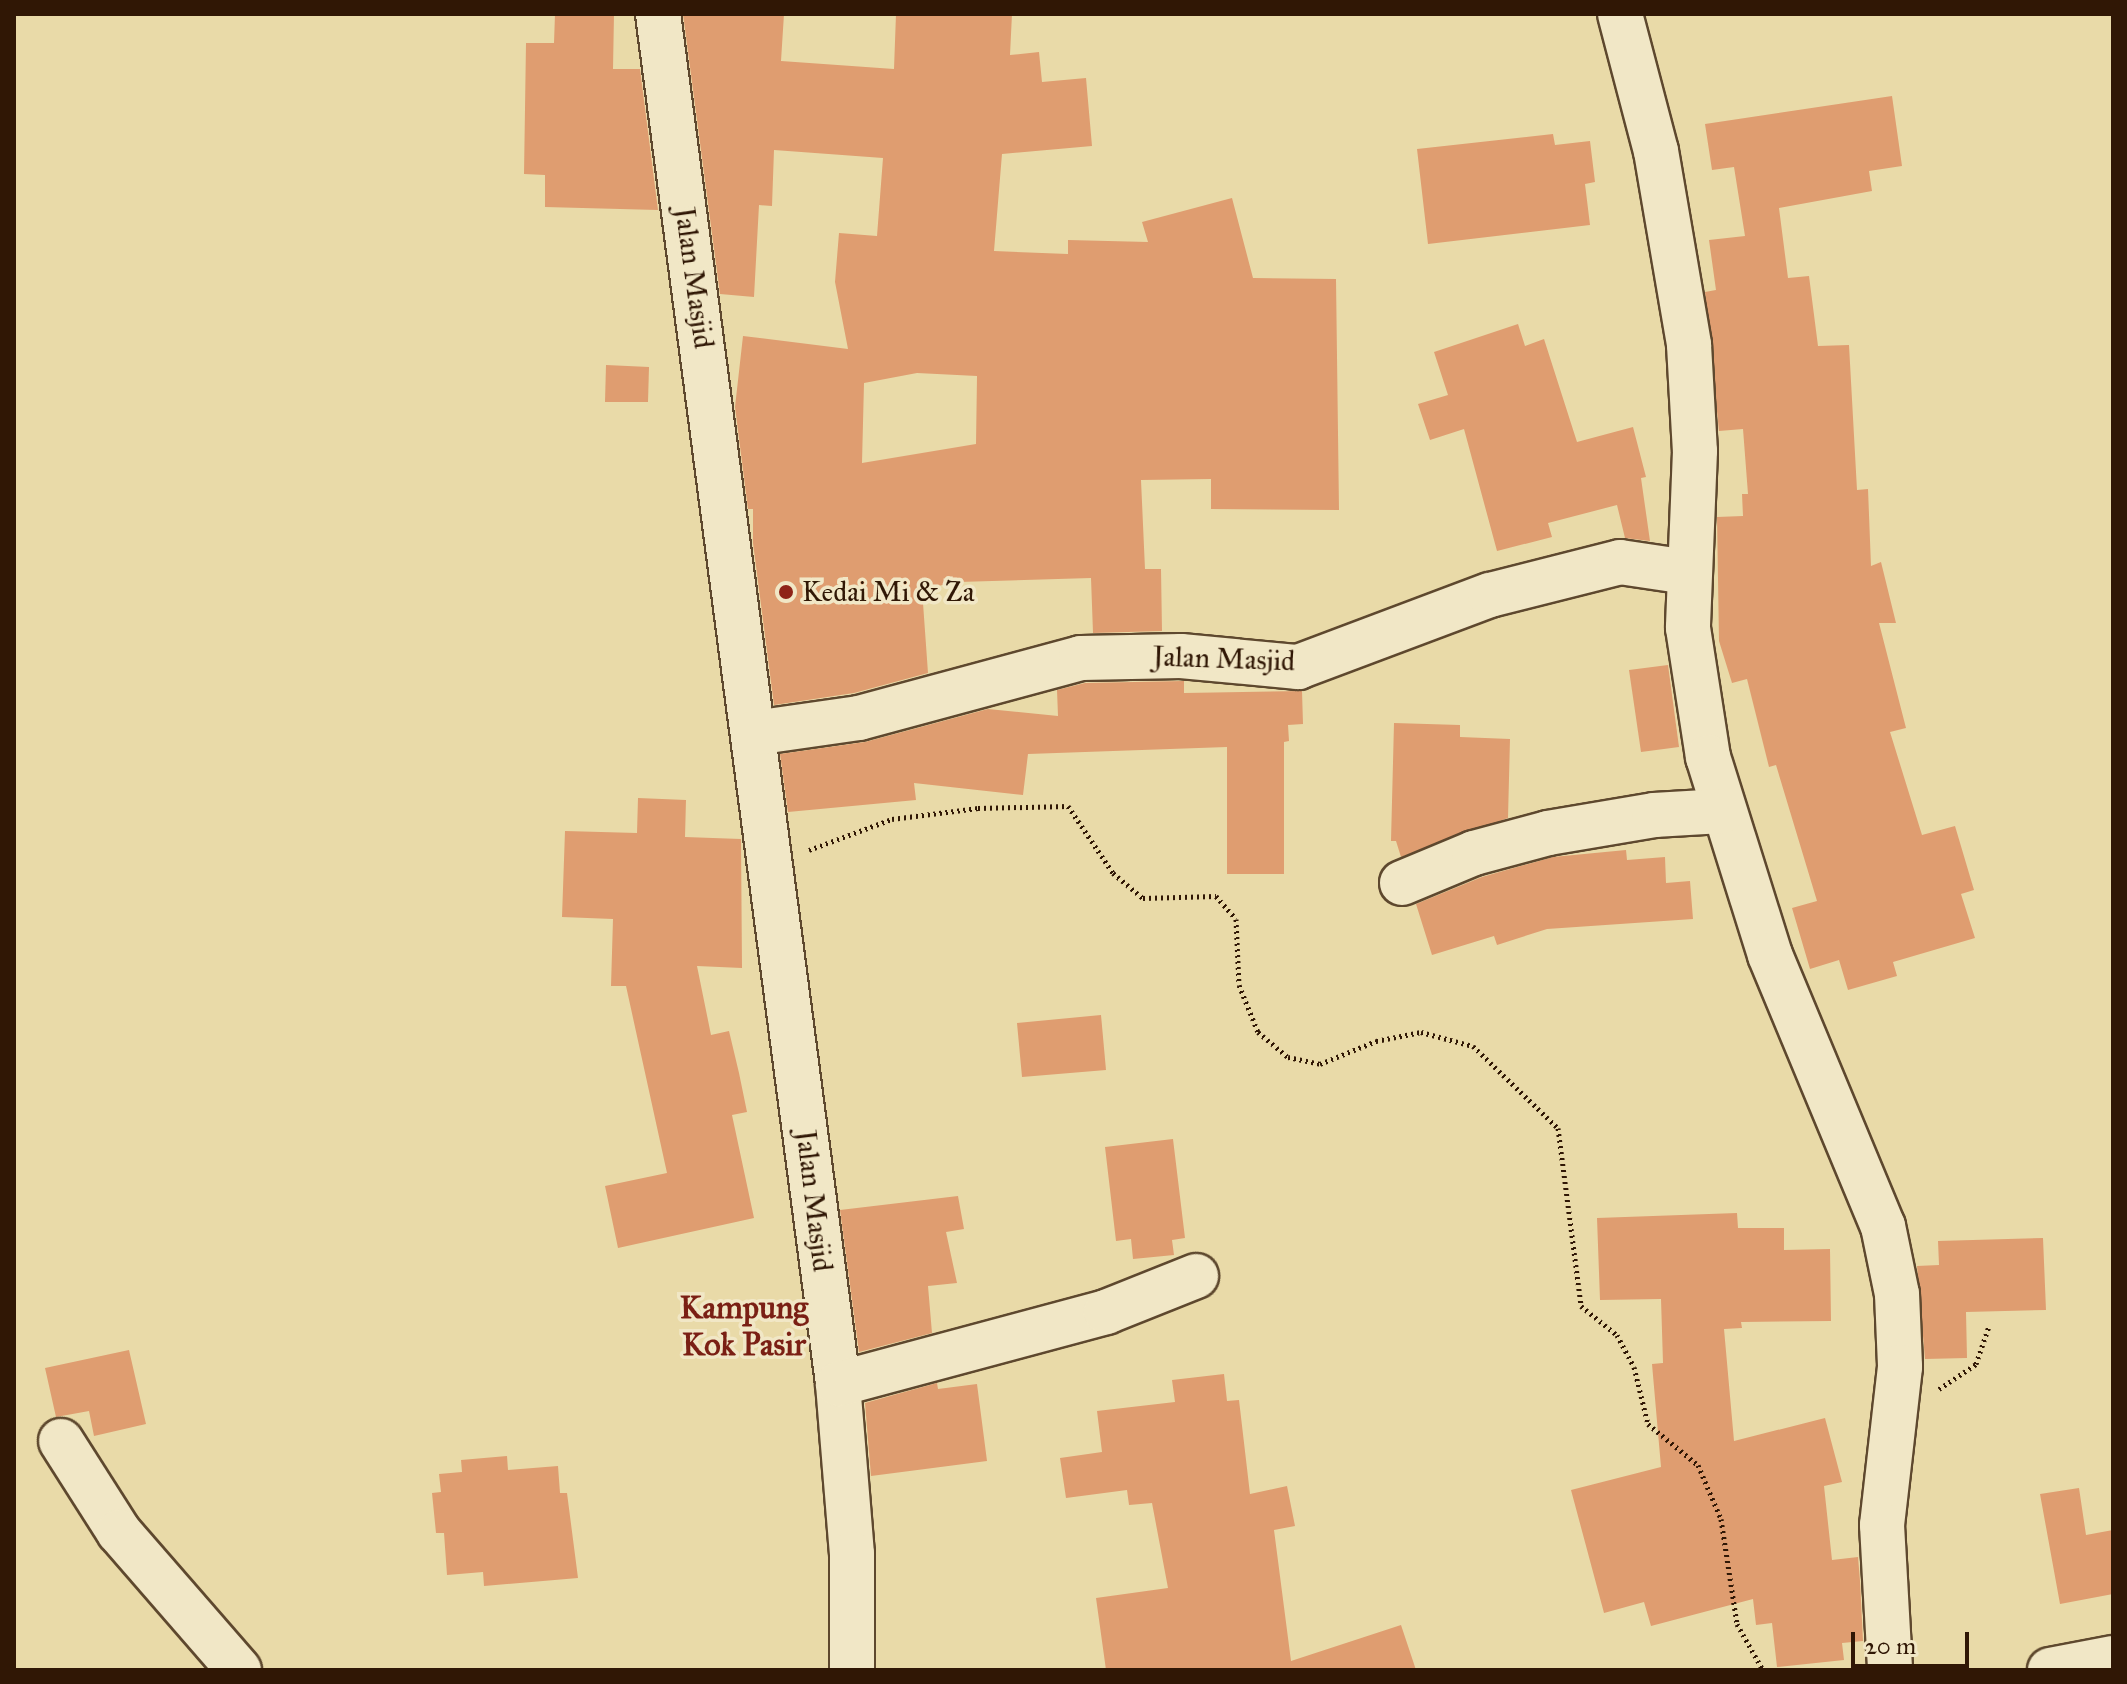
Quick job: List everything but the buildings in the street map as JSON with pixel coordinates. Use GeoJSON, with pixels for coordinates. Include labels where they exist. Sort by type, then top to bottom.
{"type":"FeatureCollection","features":[{"type":"Feature","properties":{"kind":"street","name":"Jalan Masjid"},"geometry":{"type":"LineString","coordinates":[[658,14],[838,1384],[852,1554],[852,1670]]}},
{"type":"Feature","properties":{"kind":"street"},"geometry":{"type":"LineString","coordinates":[[1620,14],[1656,151],[1689,345],[1695,451],[1687,572],[1695,693],[1722,811],[1770,955],[1883,1226],[1897,1294],[1900,1367],[1882,1525],[1890,1670]]}},
{"type":"Feature","properties":{"kind":"street","name":"Jalan Masjid"},"geometry":{"type":"LineString","coordinates":[[754,733],[859,718],[1081,658],[1181,656],[1298,667],[1490,595],[1620,562],[1687,572]]}},
{"type":"Feature","properties":{"kind":"street"},"geometry":{"type":"LineString","coordinates":[[1402,883],[1474,853],[1548,833],[1654,815],[1722,811]]}},
{"type":"Feature","properties":{"kind":"street"},"geometry":{"type":"LineString","coordinates":[[838,1384],[1106,1312],[1196,1276]]}},
{"type":"Feature","properties":{"kind":"street"},"geometry":{"type":"LineString","coordinates":[[61,1441],[119,1532],[239,1670]]}},
{"type":"Feature","properties":{"kind":"street"},"geometry":{"type":"LineString","coordinates":[[2050,1670],[2113,1658]]}},
{"type":"Feature","properties":{"kind":"path"},"geometry":{"type":"LineString","coordinates":[[772,879],[812,848],[892,819],[978,808],[1068,806],[1113,873],[1143,898],[1216,896],[1236,919],[1239,985],[1258,1032],[1288,1057],[1320,1064],[1376,1041],[1421,1032],[1473,1046],[1558,1128],[1581,1306],[1617,1335],[1634,1367],[1648,1424],[1698,1465],[1721,1519],[1737,1624],[1763,1670]]}},
{"type":"Feature","properties":{"kind":"path"},"geometry":{"type":"LineString","coordinates":[[1890,1438],[1926,1398],[1976,1364],[1989,1326]]}},
{"type":"Feature","properties":{"kind":"place","name":"Kedai Mi & Za"},"geometry":{"type":"Point","coordinates":[786,592]}},
{"type":"Feature","properties":{"kind":"district","name":"Kampung Kok Pasir"},"geometry":{"type":"Point","coordinates":[744,1328]}}]}
